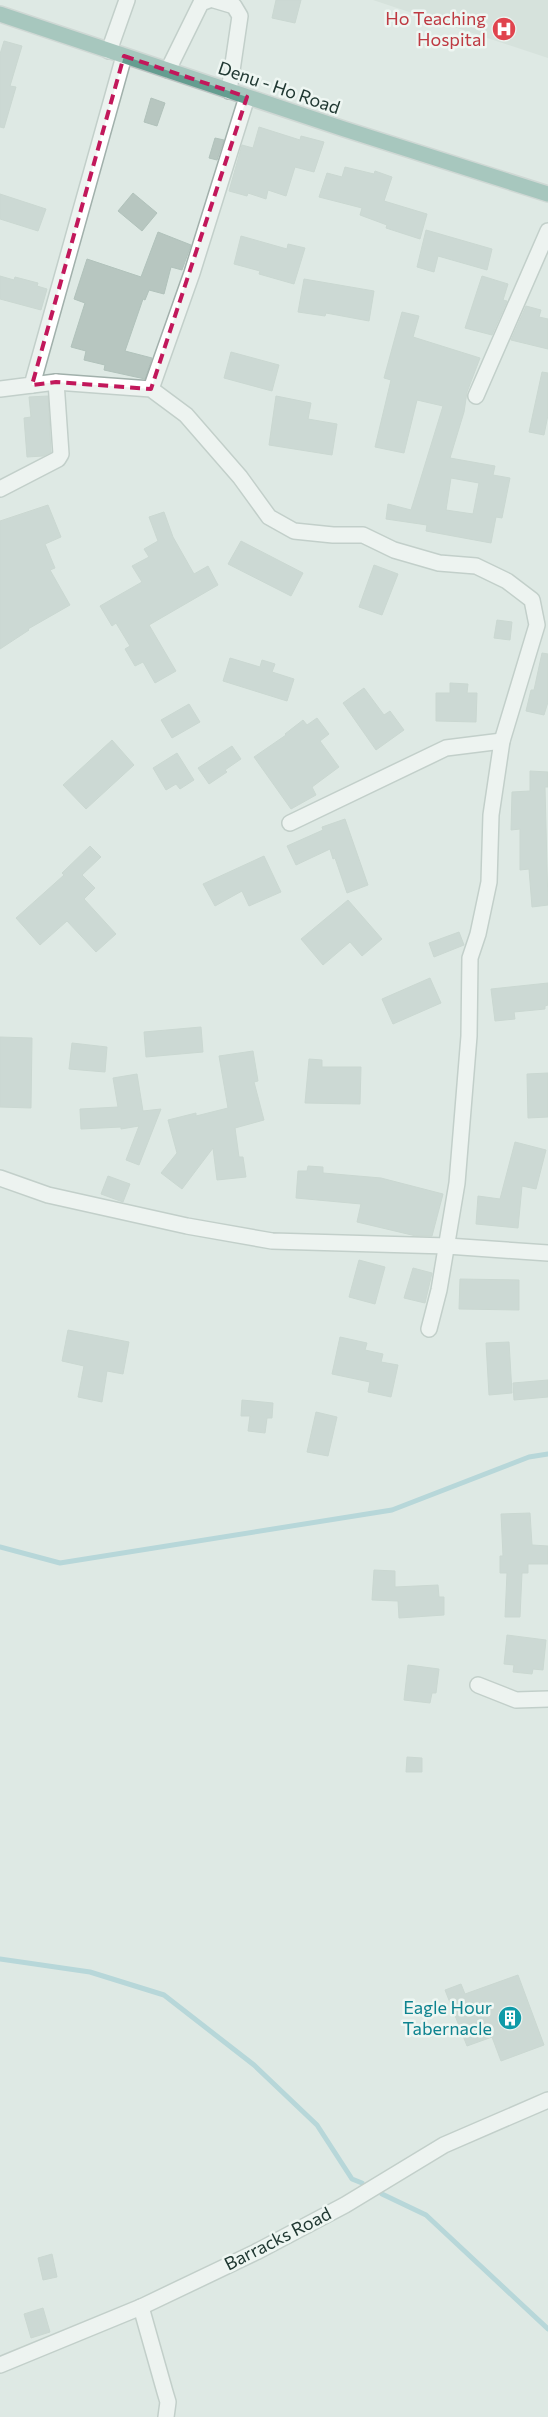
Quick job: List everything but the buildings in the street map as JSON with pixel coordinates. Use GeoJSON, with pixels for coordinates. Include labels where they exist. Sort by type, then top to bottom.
{"type":"FeatureCollection","features":[{"type":"Feature","properties":{"kind":"main road","name":"Denu - Ho Road"},"geometry":{"type":"LineString","coordinates":[[0,14],[116,54],[548,194]]}},
{"type":"Feature","properties":{"kind":"street"},"geometry":{"type":"LineString","coordinates":[[32,385],[116,54],[127,0]]}},
{"type":"Feature","properties":{"kind":"street"},"geometry":{"type":"LineString","coordinates":[[168,70],[201,3],[209,0]]}},
{"type":"Feature","properties":{"kind":"street"},"geometry":{"type":"LineString","coordinates":[[214,0],[234,6],[240,16],[229,91]]}},
{"type":"Feature","properties":{"kind":"street"},"geometry":{"type":"LineString","coordinates":[[151,389],[192,274],[247,97]]}},
{"type":"Feature","properties":{"kind":"street"},"geometry":{"type":"LineString","coordinates":[[476,396],[548,231]]}},
{"type":"Feature","properties":{"kind":"street"},"geometry":{"type":"LineString","coordinates":[[0,489],[54,463],[61,454],[56,382]]}},
{"type":"Feature","properties":{"kind":"street"},"geometry":{"type":"LineString","coordinates":[[0,389],[56,382],[151,389],[186,415],[240,477],[270,517],[294,531],[333,535],[363,535],[394,550],[440,563],[476,566],[507,581],[532,600],[537,625],[502,741],[492,815],[489,882],[478,934],[470,958],[470,1036],[457,1182],[447,1246],[429,1329]]}},
{"type":"Feature","properties":{"kind":"street"},"geometry":{"type":"LineString","coordinates":[[290,823],[446,748],[502,741]]}},
{"type":"Feature","properties":{"kind":"street"},"geometry":{"type":"LineString","coordinates":[[0,1178],[48,1195],[187,1226],[272,1241],[447,1246],[548,1253]]}},
{"type":"Feature","properties":{"kind":"street"},"geometry":{"type":"LineString","coordinates":[[478,1685],[516,1700],[548,1699]]}},
{"type":"Feature","properties":{"kind":"street","name":"Barracks Road"},"geometry":{"type":"LineString","coordinates":[[0,2364],[140,2307],[256,2252],[345,2205],[444,2146],[548,2100]]}},
{"type":"Feature","properties":{"kind":"street"},"geometry":{"type":"LineString","coordinates":[[140,2307],[168,2402],[166,2417]]}},
{"type":"Feature","properties":{"kind":"highlighted area"},"geometry":{"type":"Polygon","coordinates":[[[124,56],[247,97],[151,389],[56,382],[32,385],[124,56]]]}},
{"type":"Feature","properties":{"kind":"shaded area","name":"Ho Teaching Hospital"},"geometry":{"type":"Polygon","coordinates":[[[373,0],[548,0],[548,58],[373,0]]]}},
{"type":"Feature","properties":{"kind":"waterway"},"geometry":{"type":"LineString","coordinates":[[0,1547],[60,1563],[392,1510],[529,1457],[548,1454]]}},
{"type":"Feature","properties":{"kind":"waterway"},"geometry":{"type":"LineString","coordinates":[[0,1959],[90,1972],[164,1995],[254,2065],[317,2125],[352,2179],[362,2183]]}},
{"type":"Feature","properties":{"kind":"waterway"},"geometry":{"type":"LineString","coordinates":[[382,2194],[426,2215],[548,2329]]}},
{"type":"Feature","properties":{"kind":"place","name":"Ho Teaching Hospital"},"geometry":{"type":"Point","coordinates":[504,29]}},
{"type":"Feature","properties":{"kind":"place","name":"Eagle Hour Tabernacle"},"geometry":{"type":"Point","coordinates":[510,2018]}}]}
